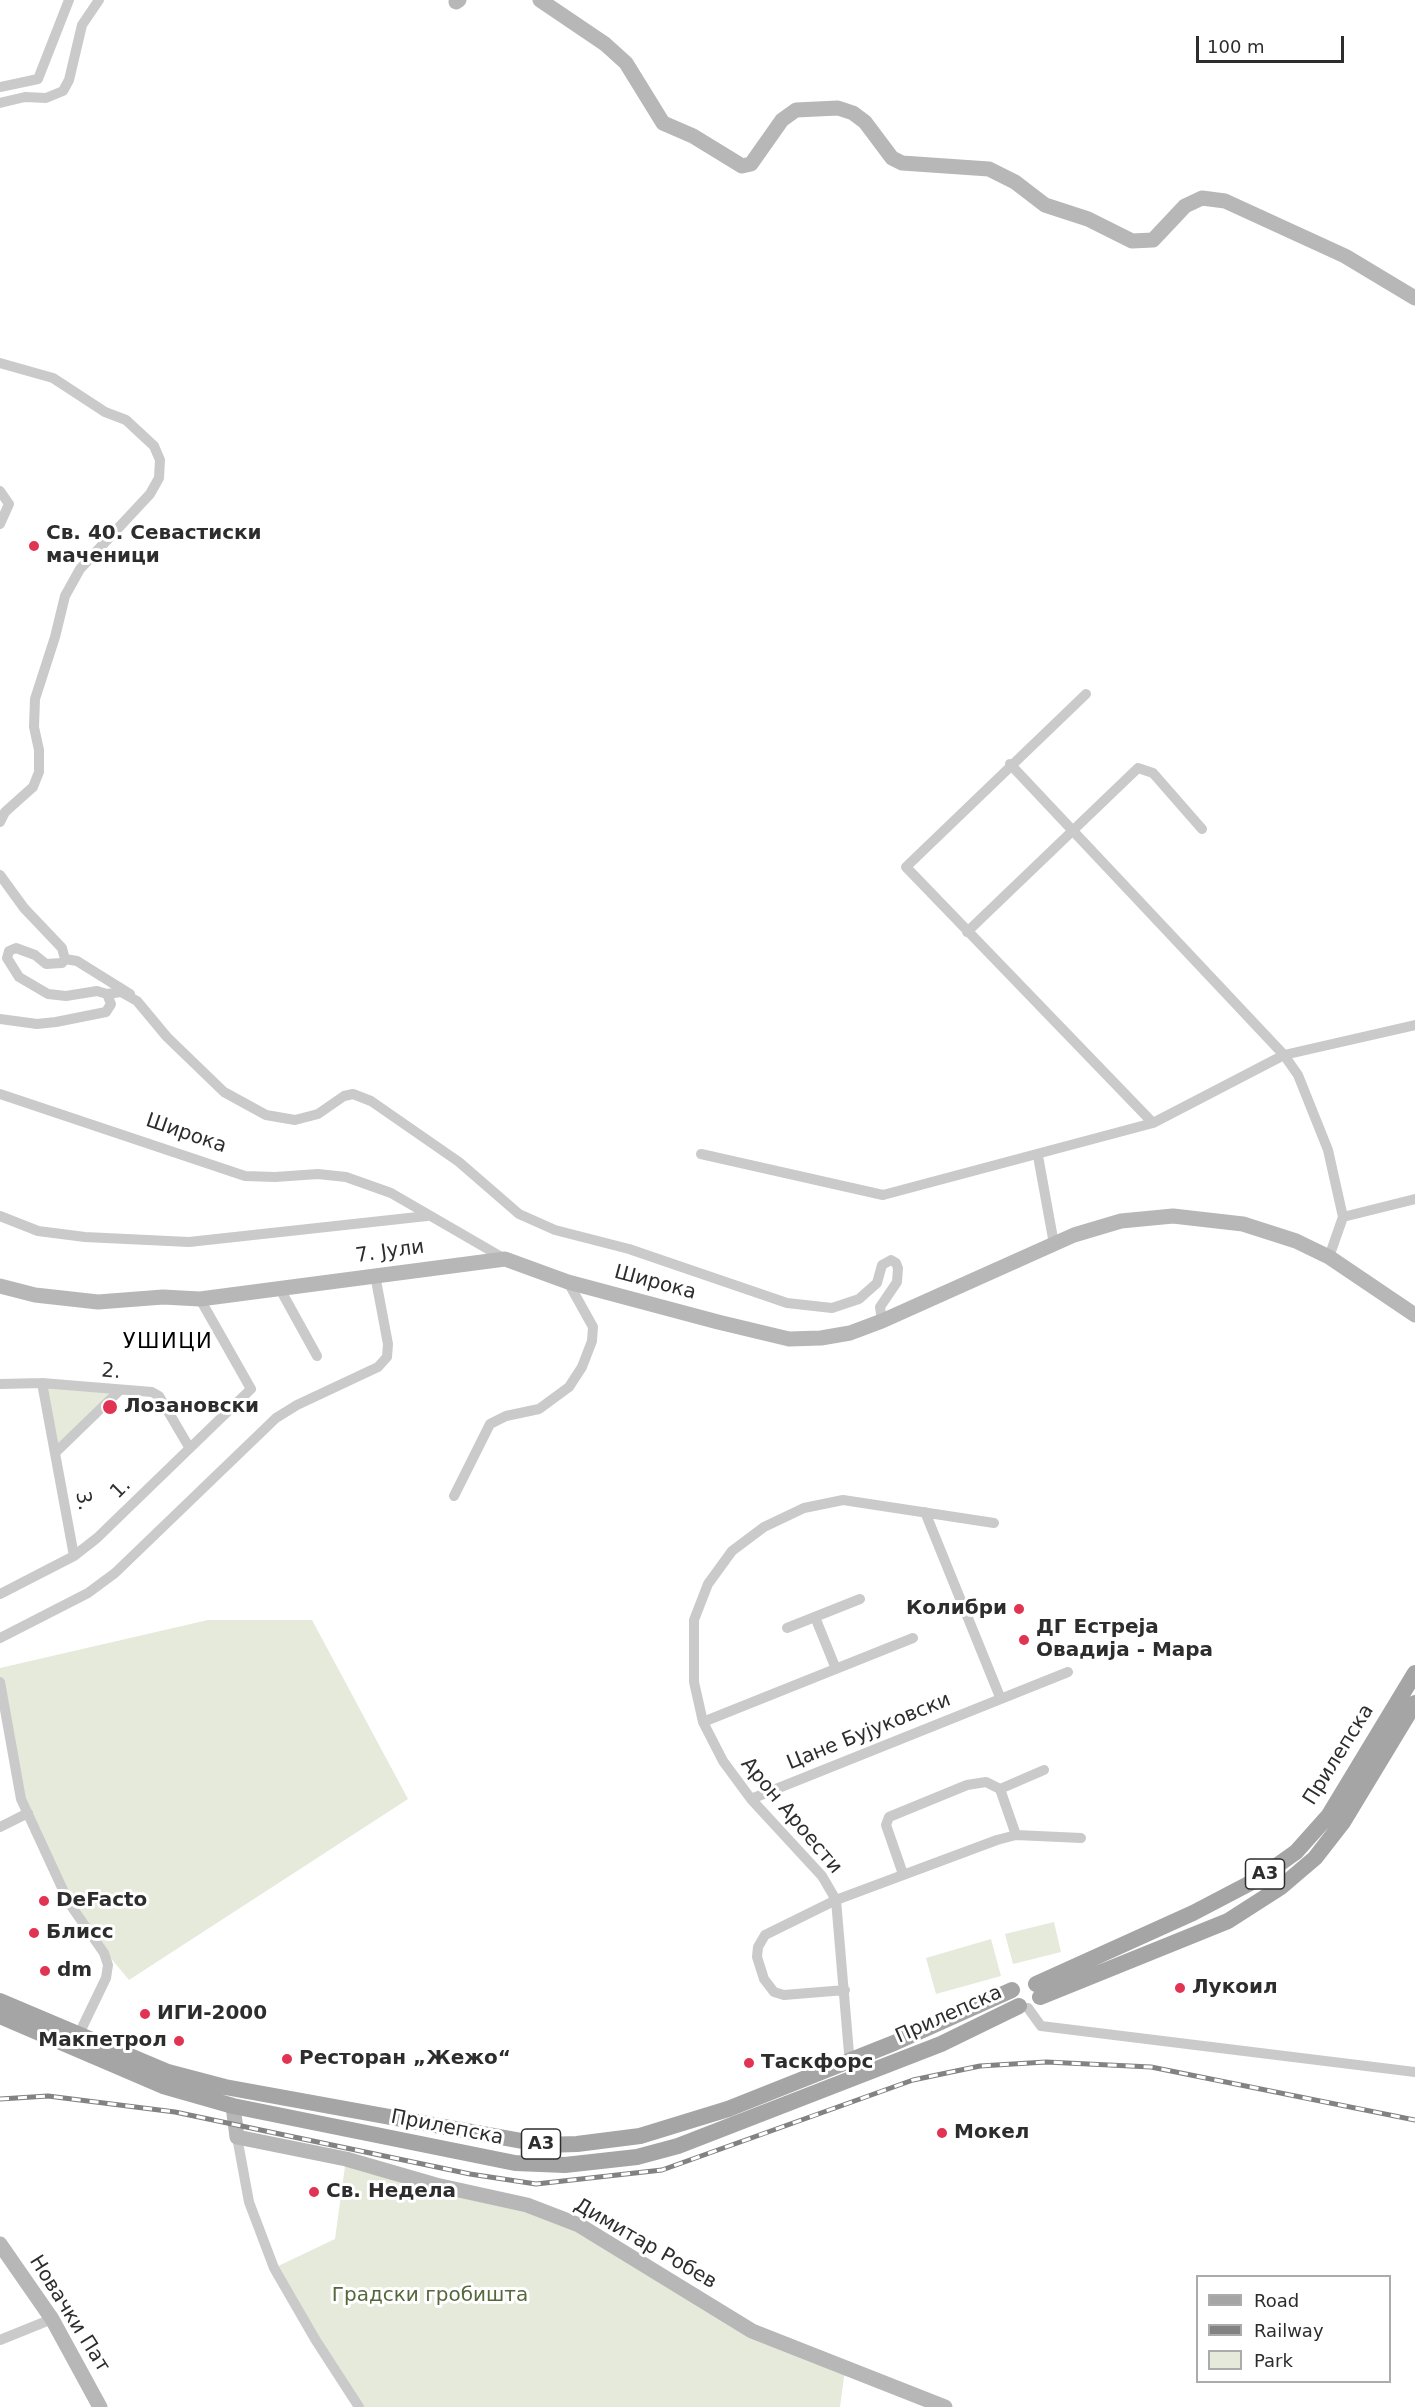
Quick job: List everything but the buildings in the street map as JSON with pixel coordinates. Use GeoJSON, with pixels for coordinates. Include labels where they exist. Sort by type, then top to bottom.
{"type":"FeatureCollection","features":[{"type":"Feature","properties":{"kind":"main road","name":"Прилепска"},"geometry":{"type":"LineString","coordinates":[[0,2016],[163,2086],[233,2106],[515,2163],[565,2165],[637,2157],[678,2146],[941,2044],[1258,1879],[1296,1852],[1329,1815],[1415,1673]]}},
{"type":"Feature","properties":{"kind":"main road","name":"Прилепска"},"geometry":{"type":"LineString","coordinates":[[1031,1999],[1228,1921],[1281,1887],[1315,1858],[1344,1822],[1415,1703]]}},
{"type":"Feature","properties":{"kind":"main road","name":"A3"},"geometry":{"type":"LineString","coordinates":[[1012,1990],[1022,1980],[1031,1999]]}},
{"type":"Feature","properties":{"kind":"main road","name":"Прилепска"},"geometry":{"type":"LineString","coordinates":[[0,2001],[168,2072],[225,2087],[544,2145],[577,2144],[640,2136],[728,2109],[849,2062],[1012,1990]]}},
{"type":"Feature","properties":{"kind":"main road"},"geometry":{"type":"LineString","coordinates":[[1012,1990],[1013,2000],[1031,1999]]}},
{"type":"Feature","properties":{"kind":"street"},"geometry":{"type":"LineString","coordinates":[[0,87],[38,79],[69,0]]}},
{"type":"Feature","properties":{"kind":"street"},"geometry":{"type":"LineString","coordinates":[[0,103],[25,97],[46,98],[63,91],[69,80],[82,25],[99,0]]}},
{"type":"Feature","properties":{"kind":"street"},"geometry":{"type":"LineString","coordinates":[[540,0],[605,44],[626,63],[663,123],[693,136],[742,166],[751,164],[782,120],[796,110],[838,108],[853,113],[865,122],[892,158],[902,163],[989,169],[1015,182],[1045,205],[1088,219],[1132,241],[1152,240],[1185,206],[1202,198],[1225,201],[1345,256],[1415,298]]}},
{"type":"Feature","properties":{"kind":"street"},"geometry":{"type":"LineString","coordinates":[[0,363],[53,378],[105,412],[126,420],[154,446],[160,460],[159,478],[150,494],[80,569],[64,596],[55,637],[35,699],[34,727],[39,772],[33,787],[5,812],[0,822]]}},
{"type":"Feature","properties":{"kind":"street"},"geometry":{"type":"LineString","coordinates":[[0,491],[9,504],[0,524]]}},
{"type":"Feature","properties":{"kind":"street"},"geometry":{"type":"LineString","coordinates":[[1086,694],[1010,764],[906,867],[1153,1124]]}},
{"type":"Feature","properties":{"kind":"street"},"geometry":{"type":"LineString","coordinates":[[1010,764],[1284,1055],[1298,1075],[1320,1124],[1343,1217],[1329,1257]]}},
{"type":"Feature","properties":{"kind":"street"},"geometry":{"type":"LineString","coordinates":[[968,932],[1138,768],[1153,773],[1202,829]]}},
{"type":"Feature","properties":{"kind":"street"},"geometry":{"type":"LineString","coordinates":[[0,875],[24,908],[62,948],[65,959]]}},
{"type":"Feature","properties":{"kind":"street"},"geometry":{"type":"LineString","coordinates":[[65,959],[62,963],[46,964],[22,948],[9,951],[8,958],[19,977],[48,994],[66,996],[96,991],[107,994],[121,992],[137,1001]]}},
{"type":"Feature","properties":{"kind":"street"},"geometry":{"type":"LineString","coordinates":[[65,959],[77,961],[126,989],[167,1037],[224,1092],[266,1115],[296,1120],[318,1114],[344,1096],[353,1094],[459,1162],[519,1214],[555,1230],[629,1249],[787,1303],[832,1308],[859,1299],[877,1282],[882,1265],[891,1260],[896,1263],[898,1269],[897,1282],[880,1307],[882,1321]]}},
{"type":"Feature","properties":{"kind":"street"},"geometry":{"type":"LineString","coordinates":[[0,1019],[37,1024],[90,1016],[106,1012],[111,1004],[107,994]]}},
{"type":"Feature","properties":{"kind":"street"},"geometry":{"type":"LineString","coordinates":[[701,1154],[883,1195],[1153,1124],[1284,1055],[1415,1025]]}},
{"type":"Feature","properties":{"kind":"street","name":"Широка"},"geometry":{"type":"LineString","coordinates":[[0,1094],[244,1176],[275,1177],[318,1174],[346,1177],[391,1193],[427,1216],[505,1259],[567,1282],[789,1339],[821,1338],[850,1333],[1054,1244],[1121,1221],[1173,1216],[1243,1224],[1296,1241],[1329,1257],[1415,1315]]}},
{"type":"Feature","properties":{"kind":"street"},"geometry":{"type":"LineString","coordinates":[[1038,1156],[1054,1244]]}},
{"type":"Feature","properties":{"kind":"street"},"geometry":{"type":"LineString","coordinates":[[1343,1217],[1415,1199]]}},
{"type":"Feature","properties":{"kind":"street"},"geometry":{"type":"LineString","coordinates":[[0,1216],[38,1232],[85,1238],[189,1242],[427,1216]]}},
{"type":"Feature","properties":{"kind":"street","name":"7. Јули"},"geometry":{"type":"LineString","coordinates":[[0,1286],[35,1295],[98,1302],[163,1297],[200,1299],[505,1259]]}},
{"type":"Feature","properties":{"kind":"street"},"geometry":{"type":"LineString","coordinates":[[0,1638],[88,1593],[115,1573],[276,1418],[297,1405],[378,1367],[387,1357],[388,1344],[375,1275]]}},
{"type":"Feature","properties":{"kind":"street"},"geometry":{"type":"LineString","coordinates":[[454,1496],[490,1424],[506,1416],[539,1409],[569,1387],[582,1367],[592,1341],[593,1327],[567,1282]]}},
{"type":"Feature","properties":{"kind":"street"},"geometry":{"type":"LineString","coordinates":[[280,1289],[317,1356]]}},
{"type":"Feature","properties":{"kind":"street","name":"1."},"geometry":{"type":"LineString","coordinates":[[0,1594],[74,1556],[97,1538],[251,1389],[200,1299]]}},
{"type":"Feature","properties":{"kind":"street","name":"2."},"geometry":{"type":"LineString","coordinates":[[0,1384],[42,1383],[152,1392],[159,1396],[189,1447]]}},
{"type":"Feature","properties":{"kind":"street","name":"3."},"geometry":{"type":"LineString","coordinates":[[42,1383],[74,1556]]}},
{"type":"Feature","properties":{"kind":"street"},"geometry":{"type":"LineString","coordinates":[[56,1452],[119,1391]]}},
{"type":"Feature","properties":{"kind":"street","name":"Арон Ароести"},"geometry":{"type":"LineString","coordinates":[[854,2079],[849,2062],[836,1900],[822,1876],[751,1799],[723,1761],[703,1722],[694,1682],[694,1620],[708,1584],[732,1551],[764,1527],[804,1508],[843,1500],[994,1523]]}},
{"type":"Feature","properties":{"kind":"street"},"geometry":{"type":"LineString","coordinates":[[925,1512],[1000,1697]]}},
{"type":"Feature","properties":{"kind":"street"},"geometry":{"type":"LineString","coordinates":[[787,1628],[860,1599]]}},
{"type":"Feature","properties":{"kind":"street"},"geometry":{"type":"LineString","coordinates":[[815,1617],[836,1669]]}},
{"type":"Feature","properties":{"kind":"street"},"geometry":{"type":"LineString","coordinates":[[703,1722],[913,1638]]}},
{"type":"Feature","properties":{"kind":"street","name":"Цане Бујуковски"},"geometry":{"type":"LineString","coordinates":[[751,1799],[1000,1697],[1068,1672]]}},
{"type":"Feature","properties":{"kind":"street"},"geometry":{"type":"LineString","coordinates":[[0,1682],[21,1799],[69,1903],[104,1953],[108,1965],[106,1978],[79,2034]]}},
{"type":"Feature","properties":{"kind":"street"},"geometry":{"type":"LineString","coordinates":[[1000,1789],[1044,1770]]}},
{"type":"Feature","properties":{"kind":"street"},"geometry":{"type":"LineString","coordinates":[[903,1874],[886,1825],[889,1817],[967,1785],[986,1782],[1000,1789],[1016,1835]]}},
{"type":"Feature","properties":{"kind":"street"},"geometry":{"type":"LineString","coordinates":[[0,1827],[28,1813]]}},
{"type":"Feature","properties":{"kind":"street"},"geometry":{"type":"LineString","coordinates":[[845,1990],[784,1995],[774,1992],[764,1979],[757,1957],[758,1947],[765,1935],[836,1900],[1016,1835],[1082,1838]]}},
{"type":"Feature","properties":{"kind":"street"},"geometry":{"type":"LineString","coordinates":[[1031,1999],[1041,2026],[1415,2072]]}},
{"type":"Feature","properties":{"kind":"street"},"geometry":{"type":"LineString","coordinates":[[233,2106],[249,2202],[274,2268],[315,2339],[359,2407]]}},
{"type":"Feature","properties":{"kind":"street","name":"Димитар Робев"},"geometry":{"type":"LineString","coordinates":[[237,2137],[346,2159],[436,2184],[527,2205],[579,2225],[752,2331],[945,2407]]}},
{"type":"Feature","properties":{"kind":"street","name":"Новачки Пат"},"geometry":{"type":"LineString","coordinates":[[0,2244],[52,2319],[100,2407]]}},
{"type":"Feature","properties":{"kind":"street"},"geometry":{"type":"LineString","coordinates":[[0,2340],[52,2319]]}},
{"type":"Feature","properties":{"kind":"green space"},"geometry":{"type":"Polygon","coordinates":[[[42,1383],[119,1391],[56,1452],[42,1383]]]}},
{"type":"Feature","properties":{"kind":"green space"},"geometry":{"type":"Polygon","coordinates":[[[208,1620],[312,1620],[408,1799],[129,1980],[79,1920],[21,1799],[0,1682],[0,1668],[208,1620]]]}},
{"type":"Feature","properties":{"kind":"green space"},"geometry":{"type":"Polygon","coordinates":[[[1054,1922],[1061,1952],[1013,1964],[1005,1934],[1054,1922]]]}},
{"type":"Feature","properties":{"kind":"green space"},"geometry":{"type":"Polygon","coordinates":[[[991,1939],[1001,1976],[936,1994],[926,1958],[991,1939]]]}},
{"type":"Feature","properties":{"kind":"green space","name":"Градски гробишта"},"geometry":{"type":"Polygon","coordinates":[[[346,2159],[579,2225],[752,2330],[845,2370],[840,2407],[359,2407],[274,2268],[335,2239],[346,2159]]]}},
{"type":"Feature","properties":{"kind":"railway"},"geometry":{"type":"LineString","coordinates":[[0,2099],[48,2096],[175,2112],[470,2174],[536,2184],[662,2170],[913,2080],[980,2066],[1046,2062],[1151,2067],[1415,2120]]}},
{"type":"Feature","properties":{"kind":"place","name":"Св. 40. Севастиски маченици"},"geometry":{"type":"Point","coordinates":[34,546]}},
{"type":"Feature","properties":{"kind":"place","name":"Лозановски"},"geometry":{"type":"Point","coordinates":[110,1407]}},
{"type":"Feature","properties":{"kind":"place","name":"Колибри"},"geometry":{"type":"Point","coordinates":[1019,1609]}},
{"type":"Feature","properties":{"kind":"place","name":"ДГ Естреја Овадија - Мара"},"geometry":{"type":"Point","coordinates":[1024,1640]}},
{"type":"Feature","properties":{"kind":"place","name":"DeFacto"},"geometry":{"type":"Point","coordinates":[44,1901]}},
{"type":"Feature","properties":{"kind":"place","name":"Блисс"},"geometry":{"type":"Point","coordinates":[34,1933]}},
{"type":"Feature","properties":{"kind":"place","name":"dm"},"geometry":{"type":"Point","coordinates":[45,1971]}},
{"type":"Feature","properties":{"kind":"place","name":"Лукоил"},"geometry":{"type":"Point","coordinates":[1180,1988]}},
{"type":"Feature","properties":{"kind":"place","name":"ИГИ-2000"},"geometry":{"type":"Point","coordinates":[145,2014]}},
{"type":"Feature","properties":{"kind":"place","name":"Макпетрол"},"geometry":{"type":"Point","coordinates":[179,2041]}},
{"type":"Feature","properties":{"kind":"place","name":"Ресторан „Жежо“"},"geometry":{"type":"Point","coordinates":[287,2059]}},
{"type":"Feature","properties":{"kind":"place","name":"Таскфорс"},"geometry":{"type":"Point","coordinates":[749,2063]}},
{"type":"Feature","properties":{"kind":"place","name":"Мокел"},"geometry":{"type":"Point","coordinates":[942,2133]}},
{"type":"Feature","properties":{"kind":"place","name":"Св. Недела"},"geometry":{"type":"Point","coordinates":[314,2192]}},
{"type":"Feature","properties":{"kind":"district","name":"УШИЦИ"},"geometry":{"type":"Point","coordinates":[168,1343]}}]}
